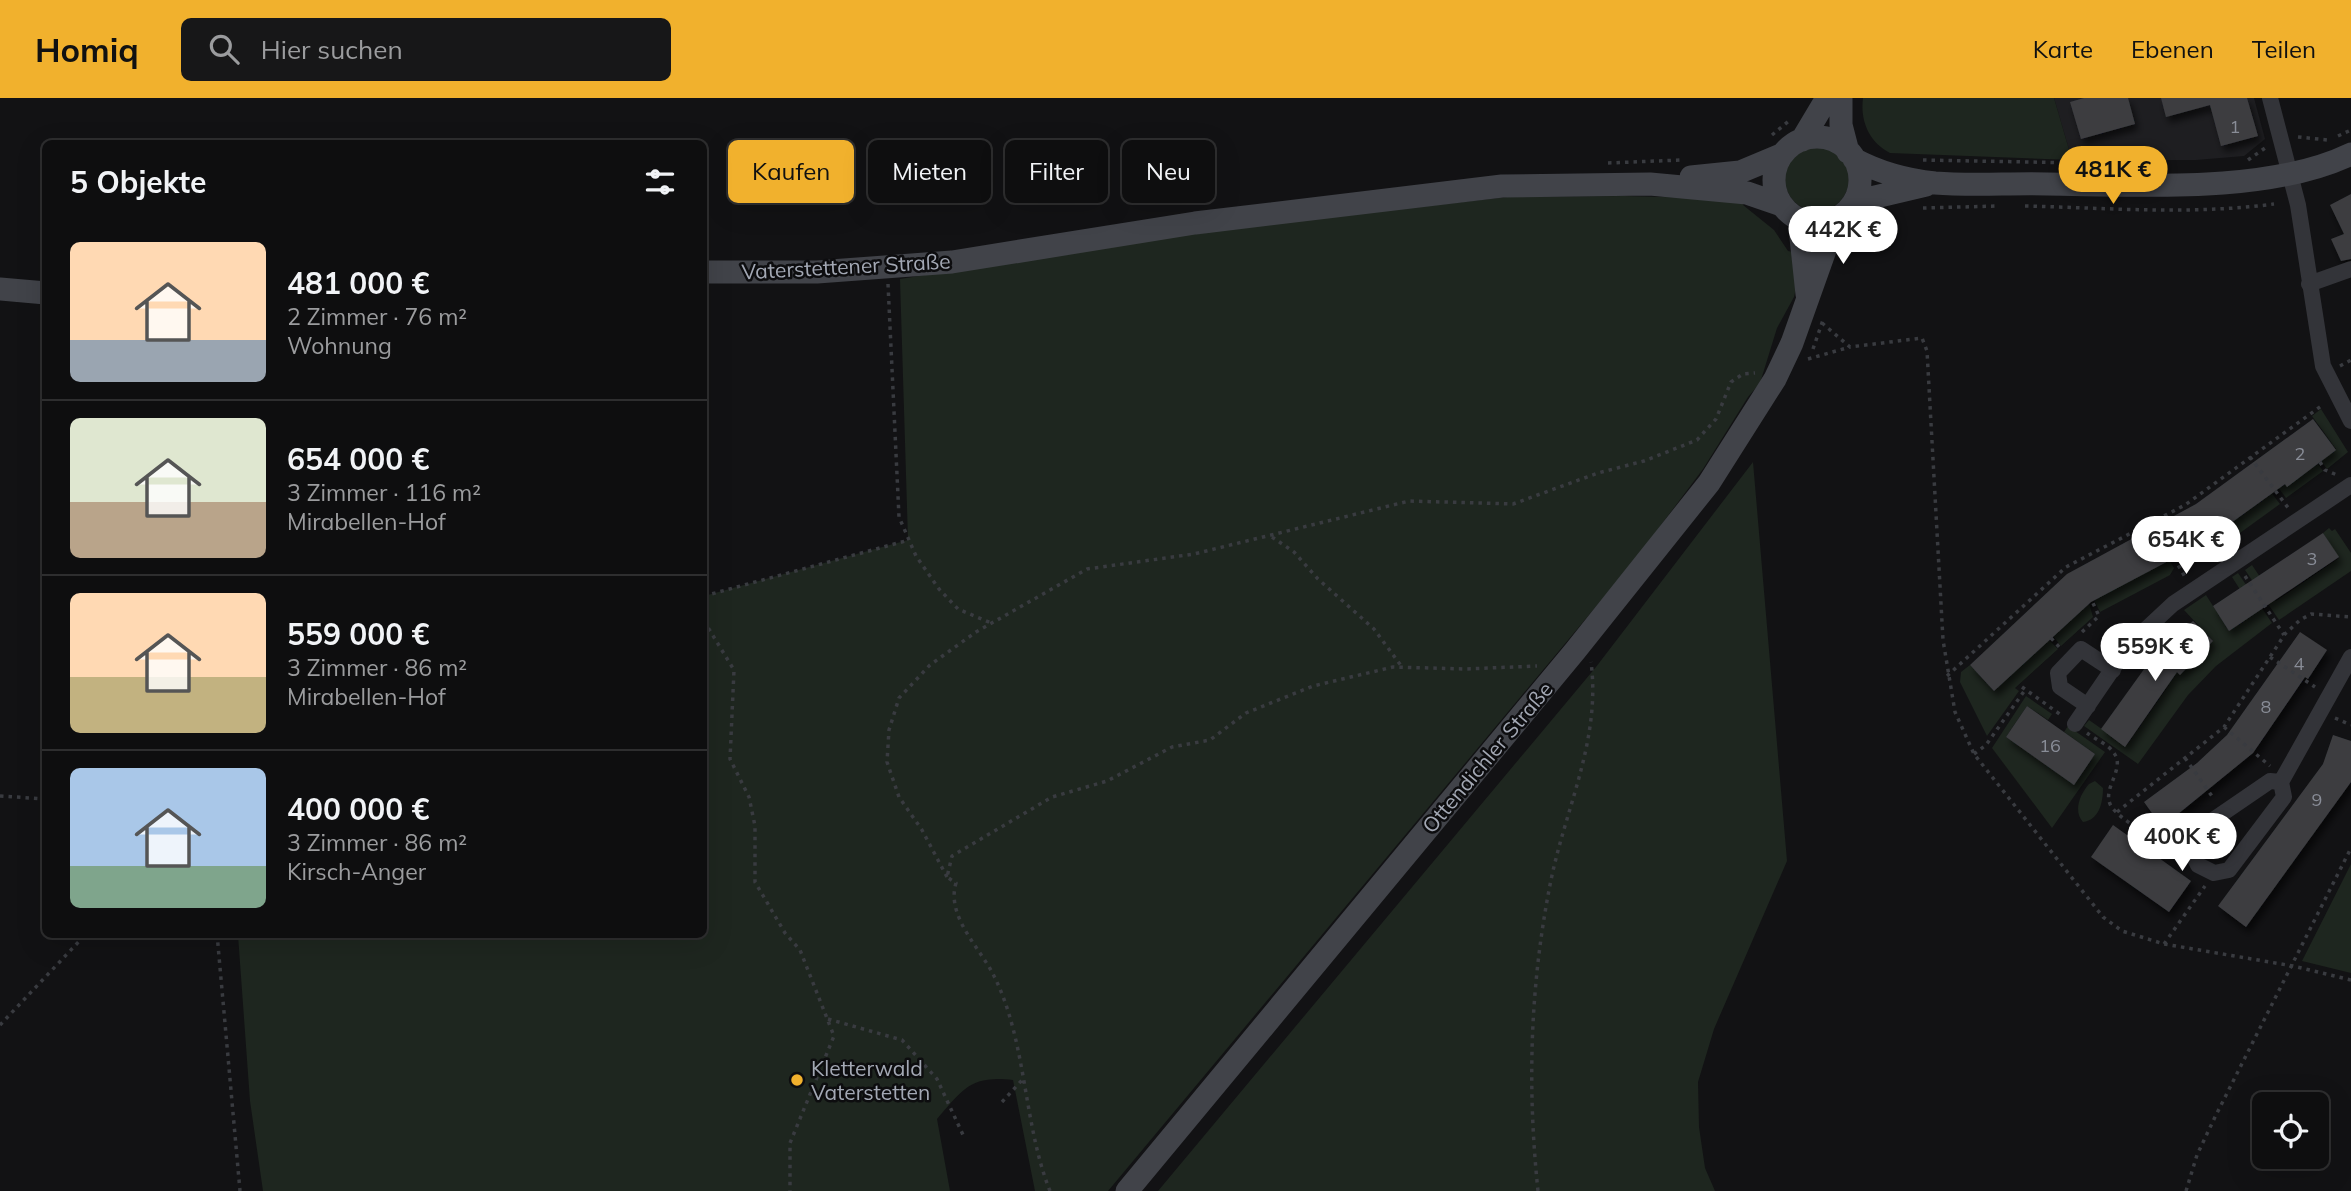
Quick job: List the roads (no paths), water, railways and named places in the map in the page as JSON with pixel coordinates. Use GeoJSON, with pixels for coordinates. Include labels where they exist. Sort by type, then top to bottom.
{"type":"FeatureCollection","features":[{"type":"Feature","properties":{"kind":"street"},"geometry":{"type":"LineString","coordinates":[[1650,184],[1676,178],[1740,172],[1783,154],[1802,140],[1827,98]]}},
{"type":"Feature","properties":{"kind":"street"},"geometry":{"type":"LineString","coordinates":[[1842,98],[1841,125],[1859,180],[1847,209]]}},
{"type":"Feature","properties":{"kind":"street"},"geometry":{"type":"LineString","coordinates":[[2270,98],[2298,205],[2323,366],[2351,421]]}},
{"type":"Feature","properties":{"kind":"street"},"geometry":{"type":"LineString","coordinates":[[1802,140],[1822,138],[1841,145],[1851,155],[1887,173],[1933,183],[2239,182],[2290,173],[2351,154]]}},
{"type":"Feature","properties":{"kind":"street"},"geometry":{"type":"LineString","coordinates":[[1782,205],[1774,179],[1783,154]]}},
{"type":"Feature","properties":{"kind":"street"},"geometry":{"type":"LineString","coordinates":[[1650,184],[1747,193],[1782,205],[1799,219],[1816,223],[1847,209],[1933,183]]}},
{"type":"Feature","properties":{"kind":"street","name":"Vaterstettener Straße"},"geometry":{"type":"LineString","coordinates":[[707,272],[887,269],[952,262],[1112,235],[1489,187],[1650,184]]}},
{"type":"Feature","properties":{"kind":"street","name":"Ottendichler Straße"},"geometry":{"type":"LineString","coordinates":[[1127,1191],[1584,640],[1709,483],[1754,414],[1792,343],[1808,297],[1847,209]]}},
{"type":"Feature","properties":{"kind":"street","name":"Ottendichler Straße"},"geometry":{"type":"LineString","coordinates":[[1799,219],[1808,297]]}},
{"type":"Feature","properties":{"kind":"street"},"geometry":{"type":"LineString","coordinates":[[2309,284],[2351,269]]}},
{"type":"Feature","properties":{"kind":"street"},"geometry":{"type":"LineString","coordinates":[[0,289],[42,293]]}},
{"type":"Feature","properties":{"kind":"street"},"geometry":{"type":"LineString","coordinates":[[2075,724],[2129,645],[2173,604],[2202,587],[2234,560],[2291,527],[2349,482]]}},
{"type":"Feature","properties":{"kind":"street"},"geometry":{"type":"LineString","coordinates":[[2088,706],[2060,687],[2058,673],[2081,649],[2113,670]]}},
{"type":"Feature","properties":{"kind":"street"},"geometry":{"type":"LineString","coordinates":[[2283,778],[2270,780],[2194,833],[2191,850],[2198,864],[2214,873],[2229,870],[2284,797],[2283,778],[2351,657]]}},
{"type":"Feature","properties":{"kind":"place","name":"Kletterwald Vaterstetten"},"geometry":{"type":"Point","coordinates":[797,1080]}}]}
